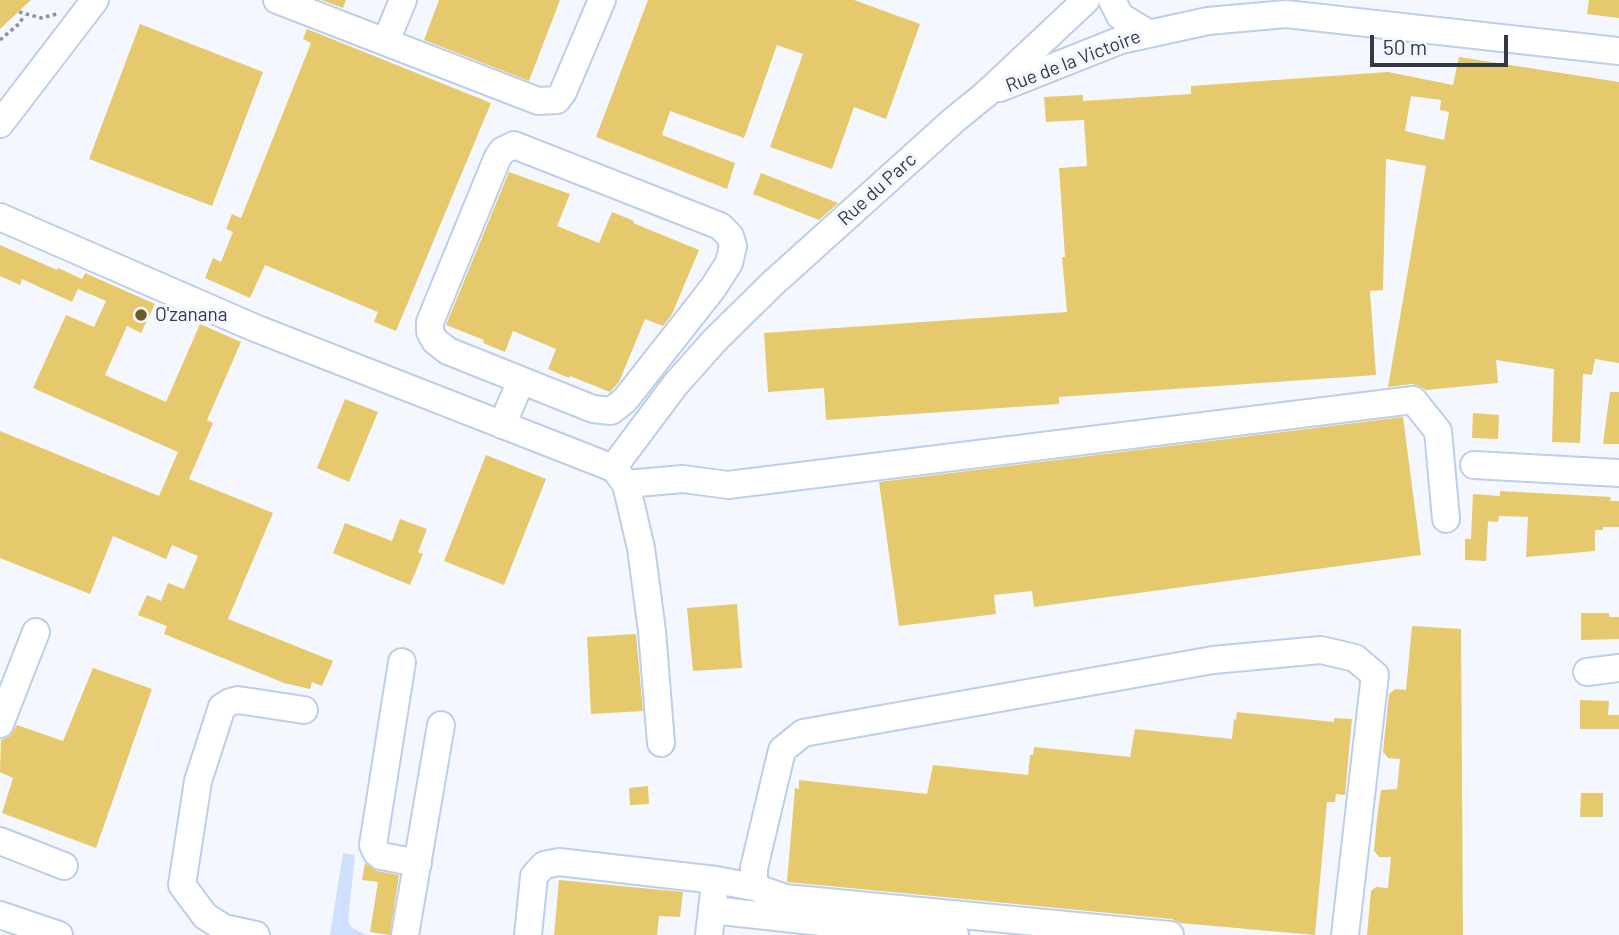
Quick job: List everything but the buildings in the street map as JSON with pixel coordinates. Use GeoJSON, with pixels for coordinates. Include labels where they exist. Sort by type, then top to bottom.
{"type":"FeatureCollection","features":[{"type":"Feature","properties":{"kind":"street"},"geometry":{"type":"LineString","coordinates":[[0,124],[95,0]]}},
{"type":"Feature","properties":{"kind":"street"},"geometry":{"type":"LineString","coordinates":[[277,0],[538,101],[557,100],[563,92],[602,0]]}},
{"type":"Feature","properties":{"kind":"street"},"geometry":{"type":"LineString","coordinates":[[387,41],[403,0]]}},
{"type":"Feature","properties":{"kind":"street","name":"Rue du Parc"},"geometry":{"type":"LineString","coordinates":[[620,476],[675,385],[715,340],[772,284],[986,94],[1086,0]]}},
{"type":"Feature","properties":{"kind":"street"},"geometry":{"type":"LineString","coordinates":[[1112,0],[1120,16],[1147,33]]}},
{"type":"Feature","properties":{"kind":"street","name":"Rue de la Victoire"},"geometry":{"type":"LineString","coordinates":[[986,94],[1121,40],[1147,33],[1208,20],[1286,14],[1358,11],[1619,51]]}},
{"type":"Feature","properties":{"kind":"street"},"geometry":{"type":"LineString","coordinates":[[514,145],[521,146],[720,226],[730,236],[733,246],[729,263],[713,288],[619,407],[600,412],[521,381],[448,351],[435,341],[430,332],[430,322],[502,151],[514,145]]}},
{"type":"Feature","properties":{"kind":"street"},"geometry":{"type":"LineString","coordinates":[[0,217],[255,328],[502,425],[620,476],[683,479],[728,485],[1413,400],[1438,431],[1446,519]]}},
{"type":"Feature","properties":{"kind":"street"},"geometry":{"type":"LineString","coordinates":[[502,425],[521,381]]}},
{"type":"Feature","properties":{"kind":"street"},"geometry":{"type":"LineString","coordinates":[[1474,465],[1619,473]]}},
{"type":"Feature","properties":{"kind":"street"},"geometry":{"type":"LineString","coordinates":[[620,476],[641,548],[652,631],[661,743]]}},
{"type":"Feature","properties":{"kind":"street"},"geometry":{"type":"LineString","coordinates":[[0,724],[36,632]]}},
{"type":"Feature","properties":{"kind":"street"},"geometry":{"type":"LineString","coordinates":[[754,887],[754,869],[782,750],[803,733],[1213,660],[1321,650],[1355,658],[1375,675],[1345,935]]}},
{"type":"Feature","properties":{"kind":"street"},"geometry":{"type":"LineString","coordinates":[[402,662],[373,845],[381,856],[418,863]]}},
{"type":"Feature","properties":{"kind":"street"},"geometry":{"type":"LineString","coordinates":[[1587,672],[1619,668]]}},
{"type":"Feature","properties":{"kind":"street"},"geometry":{"type":"LineString","coordinates":[[256,935],[224,928],[205,916],[182,885],[198,781],[222,707],[238,700],[304,710]]}},
{"type":"Feature","properties":{"kind":"street"},"geometry":{"type":"LineString","coordinates":[[405,935],[441,725]]}},
{"type":"Feature","properties":{"kind":"street"},"geometry":{"type":"LineString","coordinates":[[0,841],[64,866]]}},
{"type":"Feature","properties":{"kind":"street"},"geometry":{"type":"LineString","coordinates":[[528,935],[534,876],[544,865],[559,862],[716,880],[754,887],[785,898],[1170,935]]}},
{"type":"Feature","properties":{"kind":"street"},"geometry":{"type":"LineString","coordinates":[[716,880],[710,922],[955,935]]}},
{"type":"Feature","properties":{"kind":"street"},"geometry":{"type":"LineString","coordinates":[[0,915],[59,935]]}},
{"type":"Feature","properties":{"kind":"path"},"geometry":{"type":"LineString","coordinates":[[19,12],[41,18],[66,11]]}},
{"type":"Feature","properties":{"kind":"path"},"geometry":{"type":"LineString","coordinates":[[0,40],[20,23],[24,15]]}},
{"type":"Feature","properties":{"kind":"shaded area"},"geometry":{"type":"Polygon","coordinates":[[[343,853],[355,855],[348,921],[351,927],[366,935],[330,935],[343,853]]]}},
{"type":"Feature","properties":{"kind":"place","name":"O'zanana"},"geometry":{"type":"Point","coordinates":[141,315]}}]}
